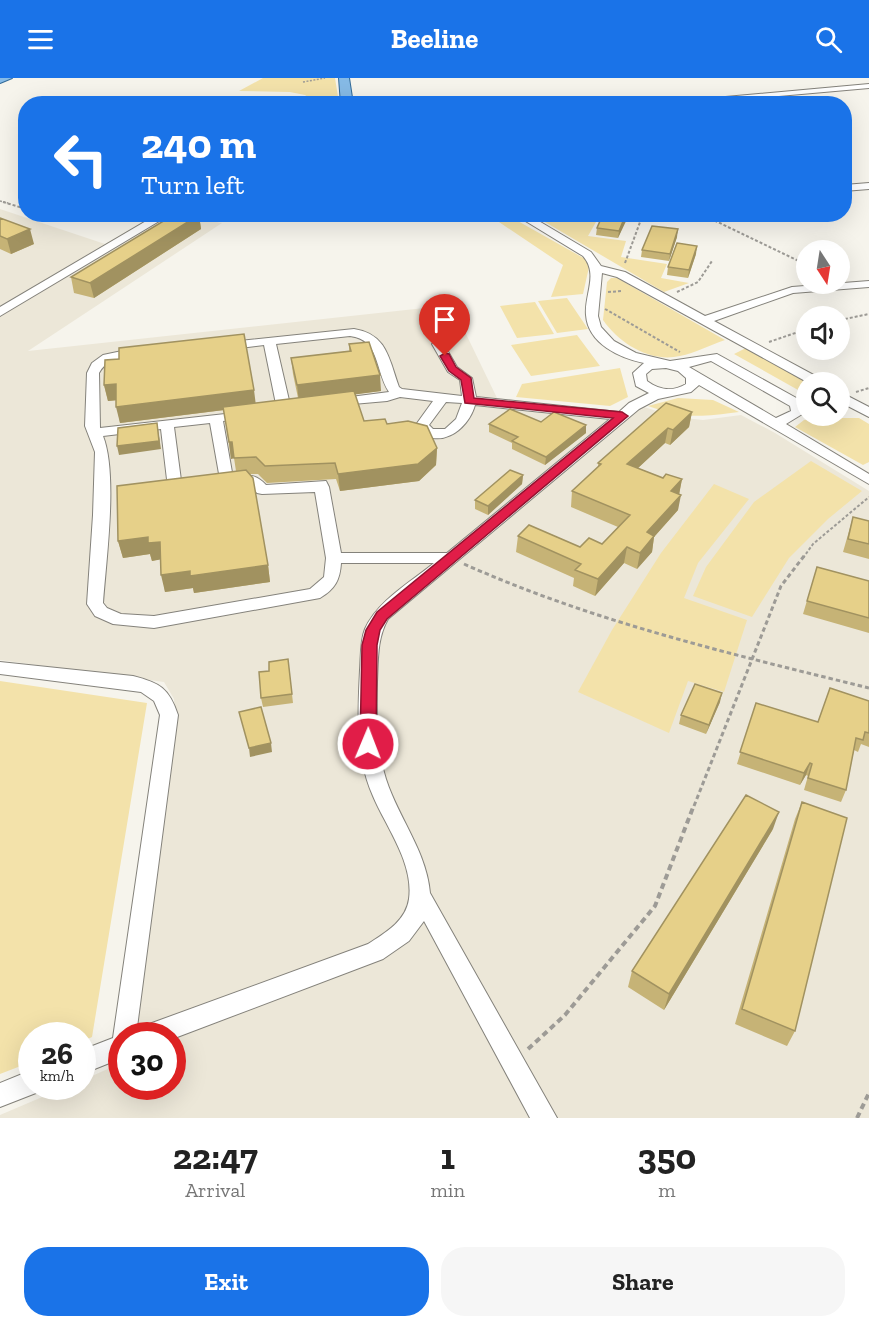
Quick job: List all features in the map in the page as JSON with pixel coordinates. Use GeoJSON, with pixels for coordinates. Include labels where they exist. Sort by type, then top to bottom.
{"type":"FeatureCollection","features":[{"type":"Feature","properties":{"kind":"main road"},"geometry":{"type":"LineString","coordinates":[[0,80],[7,78]]}},
{"type":"Feature","properties":{"kind":"main road"},"geometry":{"type":"LineString","coordinates":[[344,78],[345,96]]}},
{"type":"Feature","properties":{"kind":"street"},"geometry":{"type":"LineString","coordinates":[[754,96],[869,87]]}},
{"type":"Feature","properties":{"kind":"street"},"geometry":{"type":"LineString","coordinates":[[852,187],[869,186]]}},
{"type":"Feature","properties":{"kind":"street"},"geometry":{"type":"LineString","coordinates":[[0,312],[152,222]]}},
{"type":"Feature","properties":{"kind":"street"},"geometry":{"type":"LineString","coordinates":[[533,222],[587,254],[595,263],[597,269],[592,318],[599,334],[626,355],[640,378],[652,390],[714,394],[737,401]]}},
{"type":"Feature","properties":{"kind":"street"},"geometry":{"type":"LineString","coordinates":[[597,269],[621,274],[798,372]]}},
{"type":"Feature","properties":{"kind":"street"},"geometry":{"type":"LineString","coordinates":[[705,320],[792,290],[869,284]]}},
{"type":"Feature","properties":{"kind":"street"},"geometry":{"type":"LineString","coordinates":[[209,347],[350,332],[367,336],[377,345],[393,389],[399,393]]}},
{"type":"Feature","properties":{"kind":"street"},"geometry":{"type":"LineString","coordinates":[[93,433],[278,410],[270,341]]}},
{"type":"Feature","properties":{"kind":"street"},"geometry":{"type":"LineString","coordinates":[[435,397],[423,426],[431,432],[443,435],[451,432],[467,412],[469,400],[466,378],[452,369],[438,344]]}},
{"type":"Feature","properties":{"kind":"street"},"geometry":{"type":"LineString","coordinates":[[155,349],[109,355],[96,366],[93,373],[93,433],[102,452],[107,495],[95,604],[101,612],[119,620],[154,622],[314,594],[324,588],[332,578],[334,558],[321,486],[270,492],[262,490],[253,479],[221,483],[216,418]]}},
{"type":"Feature","properties":{"kind":"street"},"geometry":{"type":"LineString","coordinates":[[626,355],[682,368],[869,480]]}},
{"type":"Feature","properties":{"kind":"street"},"geometry":{"type":"LineString","coordinates":[[186,1022],[375,952],[403,933],[417,914],[421,897],[418,872],[375,778],[368,744],[370,645],[373,630],[382,615],[628,411],[641,396],[640,378],[649,366],[701,361],[713,357],[796,407]]}},
{"type":"Feature","properties":{"kind":"street"},"geometry":{"type":"LineString","coordinates":[[318,405],[387,397],[399,393],[628,411],[654,396],[674,393],[692,386],[692,376],[701,361]]}},
{"type":"Feature","properties":{"kind":"street"},"geometry":{"type":"LineString","coordinates":[[850,402],[869,413]]}},
{"type":"Feature","properties":{"kind":"street"},"geometry":{"type":"LineString","coordinates":[[850,407],[856,405]]}},
{"type":"Feature","properties":{"kind":"street"},"geometry":{"type":"LineString","coordinates":[[776,423],[796,411]]}},
{"type":"Feature","properties":{"kind":"street"},"geometry":{"type":"LineString","coordinates":[[167,424],[175,488]]}},
{"type":"Feature","properties":{"kind":"street"},"geometry":{"type":"LineString","coordinates":[[334,558],[452,558]]}},
{"type":"Feature","properties":{"kind":"street"},"geometry":{"type":"LineString","coordinates":[[0,668],[133,683],[150,687],[163,697],[169,715],[126,1022]]}},
{"type":"Feature","properties":{"kind":"street"},"geometry":{"type":"LineString","coordinates":[[421,897],[544,1118]]}},
{"type":"Feature","properties":{"kind":"street"},"geometry":{"type":"LineString","coordinates":[[0,1095],[18,1088]]}},
{"type":"Feature","properties":{"kind":"path"},"geometry":{"type":"LineString","coordinates":[[303,82],[326,78]]}},
{"type":"Feature","properties":{"kind":"path"},"geometry":{"type":"LineString","coordinates":[[0,201],[18,207]]}},
{"type":"Feature","properties":{"kind":"path"},"geometry":{"type":"LineString","coordinates":[[621,274],[640,222]]}},
{"type":"Feature","properties":{"kind":"path"},"geometry":{"type":"LineString","coordinates":[[718,222],[796,260]]}},
{"type":"Feature","properties":{"kind":"path"},"geometry":{"type":"LineString","coordinates":[[663,297],[698,282],[712,261]]}},
{"type":"Feature","properties":{"kind":"path"},"geometry":{"type":"LineString","coordinates":[[594,299],[646,287]]}},
{"type":"Feature","properties":{"kind":"path"},"geometry":{"type":"LineString","coordinates":[[594,299],[607,309],[701,361]]}},
{"type":"Feature","properties":{"kind":"path"},"geometry":{"type":"LineString","coordinates":[[850,318],[869,314]]}},
{"type":"Feature","properties":{"kind":"path"},"geometry":{"type":"LineString","coordinates":[[753,347],[796,333]]}},
{"type":"Feature","properties":{"kind":"path"},"geometry":{"type":"LineString","coordinates":[[513,1062],[565,1015],[655,906],[781,586],[813,544],[869,497]]}},
{"type":"Feature","properties":{"kind":"path"},"geometry":{"type":"LineString","coordinates":[[452,558],[495,579],[608,621],[869,688]]}},
{"type":"Feature","properties":{"kind":"path"},"geometry":{"type":"LineString","coordinates":[[857,1118],[869,1093]]}},
{"type":"Feature","properties":{"kind":"shaded area"},"geometry":{"type":"Polygon","coordinates":[[[263,78],[335,78],[338,96],[306,96],[290,92],[239,91],[263,78]]]}},
{"type":"Feature","properties":{"kind":"shaded area"},"geometry":{"type":"Polygon","coordinates":[[[0,209],[18,215],[18,222],[39,222],[105,244],[142,222],[222,223],[28,351],[452,305],[497,398],[631,414],[641,406],[675,417],[703,420],[741,415],[775,433],[869,491],[869,1118],[0,1118],[0,1115],[35,1100],[96,1100],[96,1074],[108,1069],[108,1100],[186,1100],[186,1022],[132,1022],[175,724],[174,699],[164,682],[0,660],[0,209]]]}},
{"type":"Feature","properties":{"kind":"shaded area"},"geometry":{"type":"Polygon","coordinates":[[[499,222],[520,222],[587,260],[589,267],[583,294],[551,297],[563,265],[499,222]]]}},
{"type":"Feature","properties":{"kind":"shaded area"},"geometry":{"type":"Polygon","coordinates":[[[545,222],[596,222],[588,236],[626,241],[621,257],[667,264],[661,278],[689,283],[664,292],[545,222]]]}},
{"type":"Feature","properties":{"kind":"shaded area"},"geometry":{"type":"Polygon","coordinates":[[[611,278],[617,278],[725,340],[680,356],[658,357],[636,349],[618,336],[603,320],[607,282],[611,278]]]}},
{"type":"Feature","properties":{"kind":"shaded area"},"geometry":{"type":"Polygon","coordinates":[[[567,298],[588,329],[557,333],[538,301],[567,298]]]}},
{"type":"Feature","properties":{"kind":"shaded area"},"geometry":{"type":"Polygon","coordinates":[[[535,302],[554,334],[517,338],[500,306],[535,302]]]}},
{"type":"Feature","properties":{"kind":"shaded area"},"geometry":{"type":"Polygon","coordinates":[[[577,335],[600,366],[531,376],[511,345],[577,335]]]}},
{"type":"Feature","properties":{"kind":"shaded area"},"geometry":{"type":"Polygon","coordinates":[[[746,348],[796,375],[796,389],[734,354],[746,348]]]}},
{"type":"Feature","properties":{"kind":"shaded area"},"geometry":{"type":"Polygon","coordinates":[[[620,368],[628,397],[610,406],[516,397],[522,384],[620,368]]]}},
{"type":"Feature","properties":{"kind":"shaded area"},"geometry":{"type":"Polygon","coordinates":[[[678,398],[713,400],[739,412],[693,416],[648,406],[678,398]]]}},
{"type":"Feature","properties":{"kind":"shaded area"},"geometry":{"type":"Polygon","coordinates":[[[850,418],[859,418],[869,424],[869,462],[863,465],[795,427],[850,426],[850,418]]]}},
{"type":"Feature","properties":{"kind":"shaded area"},"geometry":{"type":"Polygon","coordinates":[[[811,461],[862,491],[828,519],[789,558],[752,617],[693,596],[706,567],[754,502],[811,461]]]}},
{"type":"Feature","properties":{"kind":"shaded area"},"geometry":{"type":"Polygon","coordinates":[[[714,484],[749,499],[698,563],[684,598],[747,620],[724,692],[688,681],[669,733],[578,692],[612,630],[661,553],[714,484]]]}},
{"type":"Feature","properties":{"kind":"shaded area"},"geometry":{"type":"Polygon","coordinates":[[[0,681],[147,703],[94,1022],[18,1022],[18,1067],[0,1074],[0,681]]]}},
{"type":"Feature","properties":{"kind":"building"},"geometry":{"type":"Polygon","coordinates":[[[0,218],[30,229],[7,239],[0,236],[0,218]]]}},
{"type":"Feature","properties":{"kind":"building"},"geometry":{"type":"Polygon","coordinates":[[[162,222],[188,222],[90,283],[71,277],[162,222]]]}},
{"type":"Feature","properties":{"kind":"building"},"geometry":{"type":"Polygon","coordinates":[[[600,222],[623,222],[619,231],[597,228],[600,222]]]}},
{"type":"Feature","properties":{"kind":"building"},"geometry":{"type":"Polygon","coordinates":[[[652,226],[678,229],[670,254],[642,250],[652,226]]]}},
{"type":"Feature","properties":{"kind":"building"},"geometry":{"type":"Polygon","coordinates":[[[677,243],[697,246],[689,270],[668,267],[677,243]]]}},
{"type":"Feature","properties":{"kind":"building"},"geometry":{"type":"Polygon","coordinates":[[[244,334],[254,390],[116,407],[116,384],[104,385],[105,360],[119,359],[119,348],[244,334]]]}},
{"type":"Feature","properties":{"kind":"building"},"geometry":{"type":"Polygon","coordinates":[[[369,342],[380,375],[297,385],[291,358],[351,351],[349,344],[369,342]]]}},
{"type":"Feature","properties":{"kind":"building"},"geometry":{"type":"Polygon","coordinates":[[[354,391],[364,421],[385,419],[387,424],[408,421],[427,426],[437,448],[418,464],[338,474],[335,463],[265,466],[256,457],[234,458],[223,407],[354,391]]]}},
{"type":"Feature","properties":{"kind":"building"},"geometry":{"type":"Polygon","coordinates":[[[666,403],[692,412],[673,430],[668,428],[627,464],[663,478],[666,474],[682,479],[671,491],[681,495],[647,532],[654,536],[640,553],[627,547],[598,579],[575,570],[581,564],[518,536],[529,525],[580,547],[589,538],[602,544],[630,515],[572,491],[601,464],[598,463],[666,403]]]}},
{"type":"Feature","properties":{"kind":"building"},"geometry":{"type":"Polygon","coordinates":[[[510,409],[541,422],[554,412],[586,425],[546,457],[512,441],[518,437],[489,424],[510,409]]]}},
{"type":"Feature","properties":{"kind":"building"},"geometry":{"type":"Polygon","coordinates":[[[157,423],[159,441],[117,446],[118,428],[157,423]]]}},
{"type":"Feature","properties":{"kind":"building"},"geometry":{"type":"Polygon","coordinates":[[[246,470],[253,478],[268,565],[190,576],[190,571],[161,575],[160,542],[148,543],[148,537],[118,541],[117,486],[246,470]]]}},
{"type":"Feature","properties":{"kind":"building"},"geometry":{"type":"Polygon","coordinates":[[[510,470],[523,475],[488,506],[475,500],[510,470]]]}},
{"type":"Feature","properties":{"kind":"building"},"geometry":{"type":"Polygon","coordinates":[[[853,517],[869,521],[869,544],[848,539],[853,517]]]}},
{"type":"Feature","properties":{"kind":"building"},"geometry":{"type":"Polygon","coordinates":[[[817,567],[869,581],[869,618],[807,601],[817,567]]]}},
{"type":"Feature","properties":{"kind":"building"},"geometry":{"type":"Polygon","coordinates":[[[288,659],[292,694],[261,698],[259,672],[269,671],[269,662],[288,659]]]}},
{"type":"Feature","properties":{"kind":"building"},"geometry":{"type":"Polygon","coordinates":[[[695,684],[722,693],[709,725],[681,715],[695,684]]]}},
{"type":"Feature","properties":{"kind":"building"},"geometry":{"type":"Polygon","coordinates":[[[830,688],[869,701],[869,733],[865,732],[863,740],[856,738],[846,790],[808,778],[812,764],[810,763],[804,773],[740,752],[756,703],[818,722],[830,688]]]}},
{"type":"Feature","properties":{"kind":"building"},"geometry":{"type":"Polygon","coordinates":[[[261,707],[271,743],[249,748],[239,712],[261,707]]]}},
{"type":"Feature","properties":{"kind":"building"},"geometry":{"type":"Polygon","coordinates":[[[746,795],[779,812],[669,994],[632,971],[746,795]]]}},
{"type":"Feature","properties":{"kind":"building"},"geometry":{"type":"Polygon","coordinates":[[[802,802],[847,818],[795,1031],[742,1009],[802,802]]]}},
{"type":"Feature","properties":{"kind":"route"},"geometry":{"type":"LineString","coordinates":[[368,744],[370,645],[373,630],[382,615],[622,416],[469,400],[466,378],[452,369],[445,356]]}}]}
